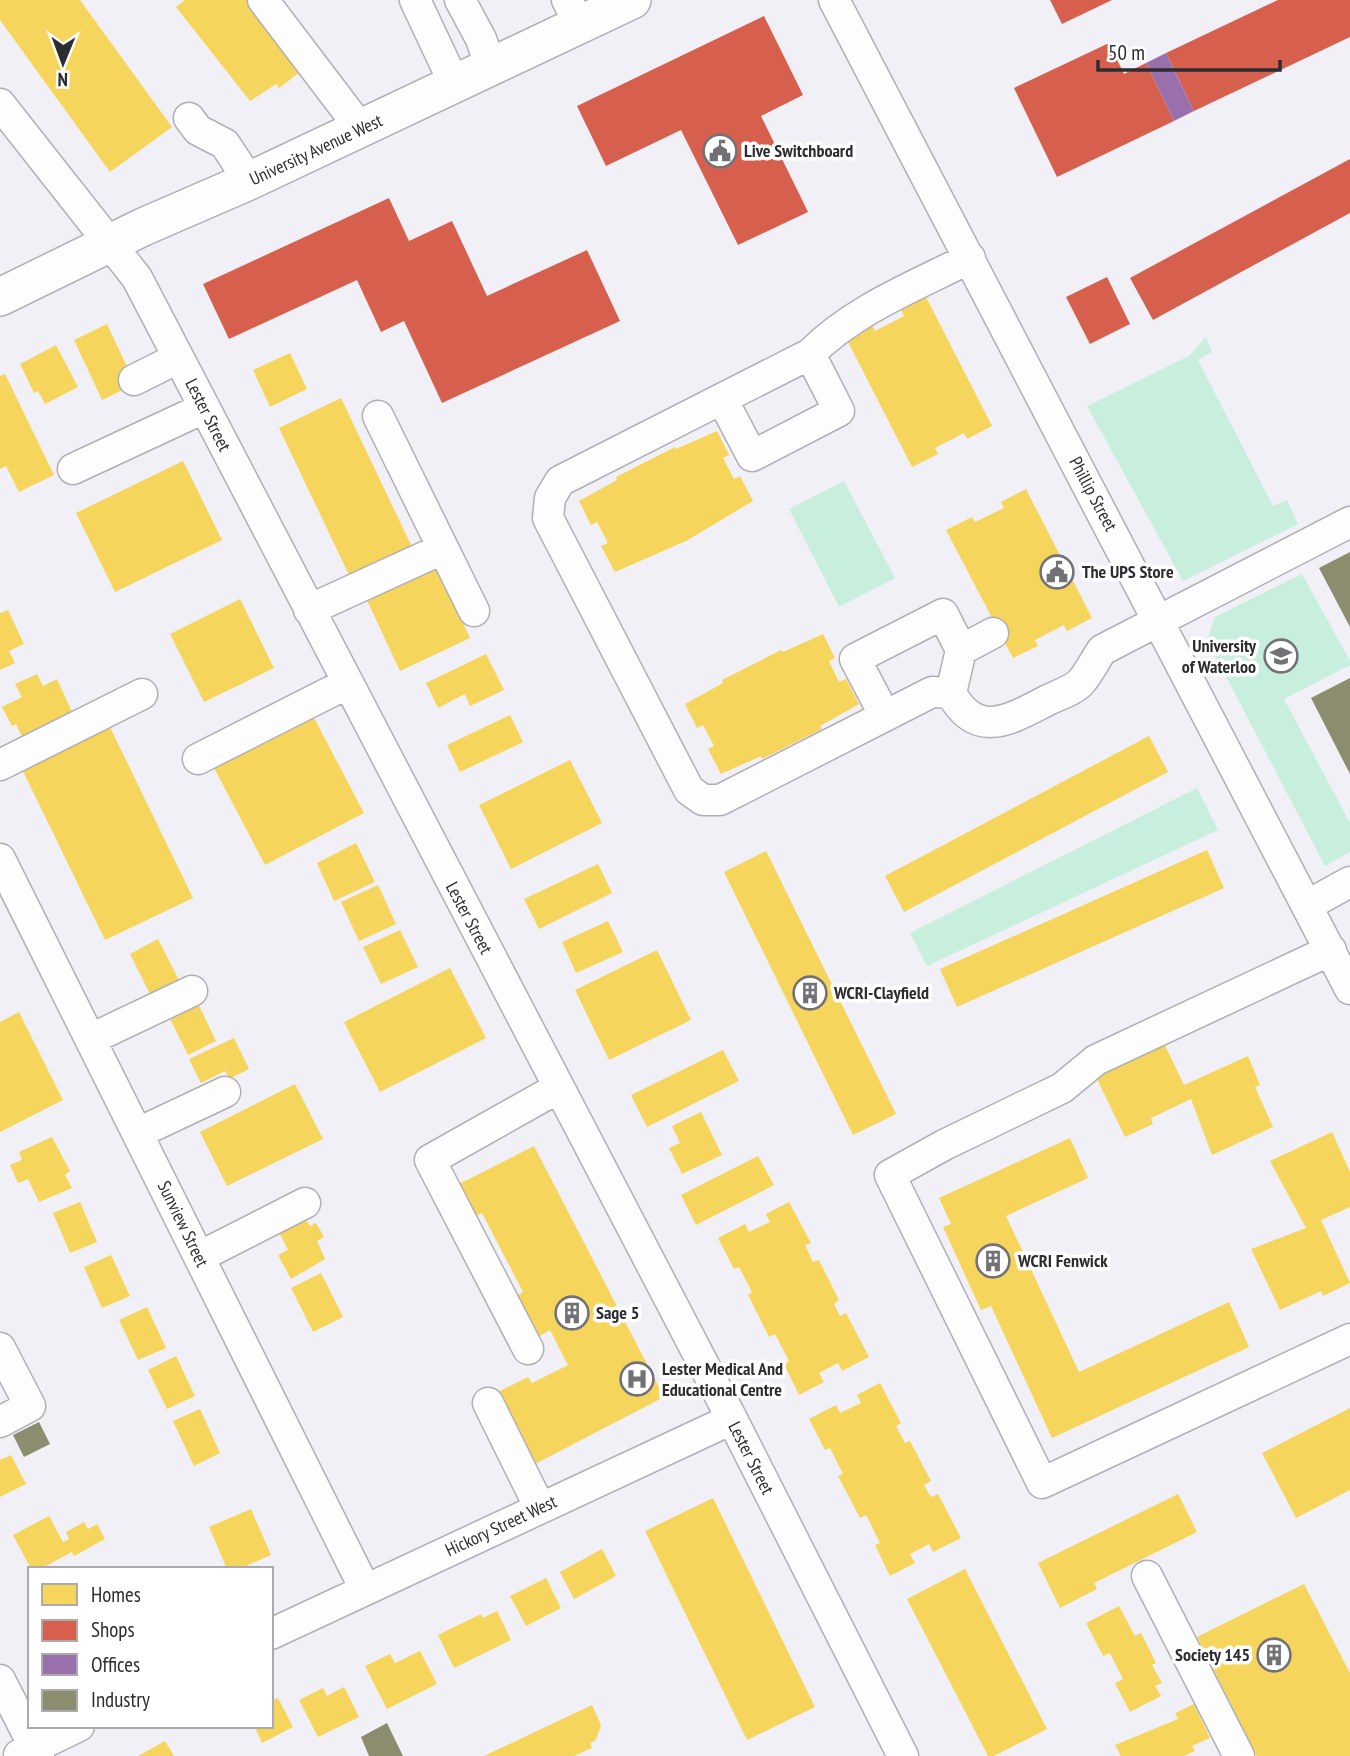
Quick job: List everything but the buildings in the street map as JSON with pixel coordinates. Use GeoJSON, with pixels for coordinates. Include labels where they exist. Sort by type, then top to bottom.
{"type":"FeatureCollection","features":[{"type":"Feature","properties":{"kind":"main road","name":"University Avenue West"},"geometry":{"type":"LineString","coordinates":[[0,297],[491,68],[574,13],[632,0]]}},
{"type":"Feature","properties":{"kind":"street"},"geometry":{"type":"LineString","coordinates":[[263,0],[361,129]]}},
{"type":"Feature","properties":{"kind":"street"},"geometry":{"type":"LineString","coordinates":[[415,0],[455,85]]}},
{"type":"Feature","properties":{"kind":"street"},"geometry":{"type":"LineString","coordinates":[[460,0],[481,39],[491,68]]}},
{"type":"Feature","properties":{"kind":"street","name":"Phillip Street"},"geometry":{"type":"LineString","coordinates":[[834,0],[1350,989]]}},
{"type":"Feature","properties":{"kind":"street","name":"Lester Street"},"geometry":{"type":"LineString","coordinates":[[0,103],[84,214],[111,243],[137,278],[346,684],[732,1419],[903,1756]]}},
{"type":"Feature","properties":{"kind":"street"},"geometry":{"type":"LineString","coordinates":[[189,118],[198,130],[225,144],[249,181]]}},
{"type":"Feature","properties":{"kind":"street"},"geometry":{"type":"LineString","coordinates":[[951,693],[932,692],[720,800],[703,800],[689,790],[555,530],[548,508],[560,481],[810,354],[831,332],[855,317],[970,258]]}},
{"type":"Feature","properties":{"kind":"street"},"geometry":{"type":"LineString","coordinates":[[722,398],[752,456],[839,411],[810,354]]}},
{"type":"Feature","properties":{"kind":"street"},"geometry":{"type":"LineString","coordinates":[[134,380],[178,358]]}},
{"type":"Feature","properties":{"kind":"street"},"geometry":{"type":"LineString","coordinates":[[73,469],[204,408]]}},
{"type":"Feature","properties":{"kind":"street"},"geometry":{"type":"LineString","coordinates":[[378,416],[474,611]]}},
{"type":"Feature","properties":{"kind":"street"},"geometry":{"type":"LineString","coordinates":[[885,716],[855,659],[943,614],[961,650],[951,693],[958,706],[970,716],[984,722],[1006,720],[1080,683],[1102,650],[1350,522]]}},
{"type":"Feature","properties":{"kind":"street"},"geometry":{"type":"LineString","coordinates":[[309,610],[442,549]]}},
{"type":"Feature","properties":{"kind":"street"},"geometry":{"type":"LineString","coordinates":[[961,650],[993,634]]}},
{"type":"Feature","properties":{"kind":"street"},"geometry":{"type":"LineString","coordinates":[[198,759],[346,684]]}},
{"type":"Feature","properties":{"kind":"street"},"geometry":{"type":"LineString","coordinates":[[0,765],[142,694]]}},
{"type":"Feature","properties":{"kind":"street","name":"Sunview Street"},"geometry":{"type":"LineString","coordinates":[[0,859],[365,1589]]}},
{"type":"Feature","properties":{"kind":"street"},"geometry":{"type":"LineString","coordinates":[[1308,905],[1350,882]]}},
{"type":"Feature","properties":{"kind":"street"},"geometry":{"type":"LineString","coordinates":[[1331,950],[1096,1060],[1062,1088],[944,1145],[890,1175],[1042,1483],[1350,1339]]}},
{"type":"Feature","properties":{"kind":"street"},"geometry":{"type":"LineString","coordinates":[[90,1038],[192,991]]}},
{"type":"Feature","properties":{"kind":"street"},"geometry":{"type":"LineString","coordinates":[[528,1349],[430,1160],[558,1088]]}},
{"type":"Feature","properties":{"kind":"street"},"geometry":{"type":"LineString","coordinates":[[138,1133],[225,1092]]}},
{"type":"Feature","properties":{"kind":"street"},"geometry":{"type":"LineString","coordinates":[[199,1257],[305,1203]]}},
{"type":"Feature","properties":{"kind":"street"},"geometry":{"type":"LineString","coordinates":[[0,1348],[30,1406],[0,1422]]}},
{"type":"Feature","properties":{"kind":"street"},"geometry":{"type":"LineString","coordinates":[[488,1403],[540,1508]]}},
{"type":"Feature","properties":{"kind":"street","name":"Hickory Street West"},"geometry":{"type":"LineString","coordinates":[[273,1633],[732,1419]]}},
{"type":"Feature","properties":{"kind":"street"},"geometry":{"type":"LineString","coordinates":[[1147,1576],[1239,1756]]}},
{"type":"Feature","properties":{"kind":"street"},"geometry":{"type":"LineString","coordinates":[[0,1680],[31,1753],[75,1728]]}},
{"type":"Feature","properties":{"kind":"green space"},"geometry":{"type":"Polygon","coordinates":[[[1206,337],[1212,352],[1198,360],[1273,506],[1287,500],[1298,524],[1183,581],[1087,406],[1189,356],[1206,337]]]}},
{"type":"Feature","properties":{"kind":"green space"},"geometry":{"type":"Polygon","coordinates":[[[844,481],[895,578],[839,607],[789,509],[844,481]]]}},
{"type":"Feature","properties":{"kind":"green space"},"geometry":{"type":"Polygon","coordinates":[[[1302,574],[1350,661],[1350,665],[1284,699],[1350,823],[1350,852],[1325,866],[1207,640],[1215,617],[1302,574]]]}},
{"type":"Feature","properties":{"kind":"green space"},"geometry":{"type":"Polygon","coordinates":[[[1197,788],[1218,830],[927,966],[910,933],[1197,788]]]}},
{"type":"Feature","properties":{"kind":"place","name":"Live Switchboard"},"geometry":{"type":"Point","coordinates":[720,151]}},
{"type":"Feature","properties":{"kind":"place","name":"The UPS Store"},"geometry":{"type":"Point","coordinates":[1057,572]}},
{"type":"Feature","properties":{"kind":"place","name":"University of Waterloo"},"geometry":{"type":"Point","coordinates":[1281,656]}},
{"type":"Feature","properties":{"kind":"place","name":"WCRI-Clayfield"},"geometry":{"type":"Point","coordinates":[810,993]}},
{"type":"Feature","properties":{"kind":"place","name":"WCRI Fenwick"},"geometry":{"type":"Point","coordinates":[993,1261]}},
{"type":"Feature","properties":{"kind":"place","name":"Sage 5"},"geometry":{"type":"Point","coordinates":[572,1313]}},
{"type":"Feature","properties":{"kind":"place","name":"Lester Medical And Educational Centre"},"geometry":{"type":"Point","coordinates":[637,1379]}},
{"type":"Feature","properties":{"kind":"place","name":"Society 145"},"geometry":{"type":"Point","coordinates":[1274,1655]}}]}
